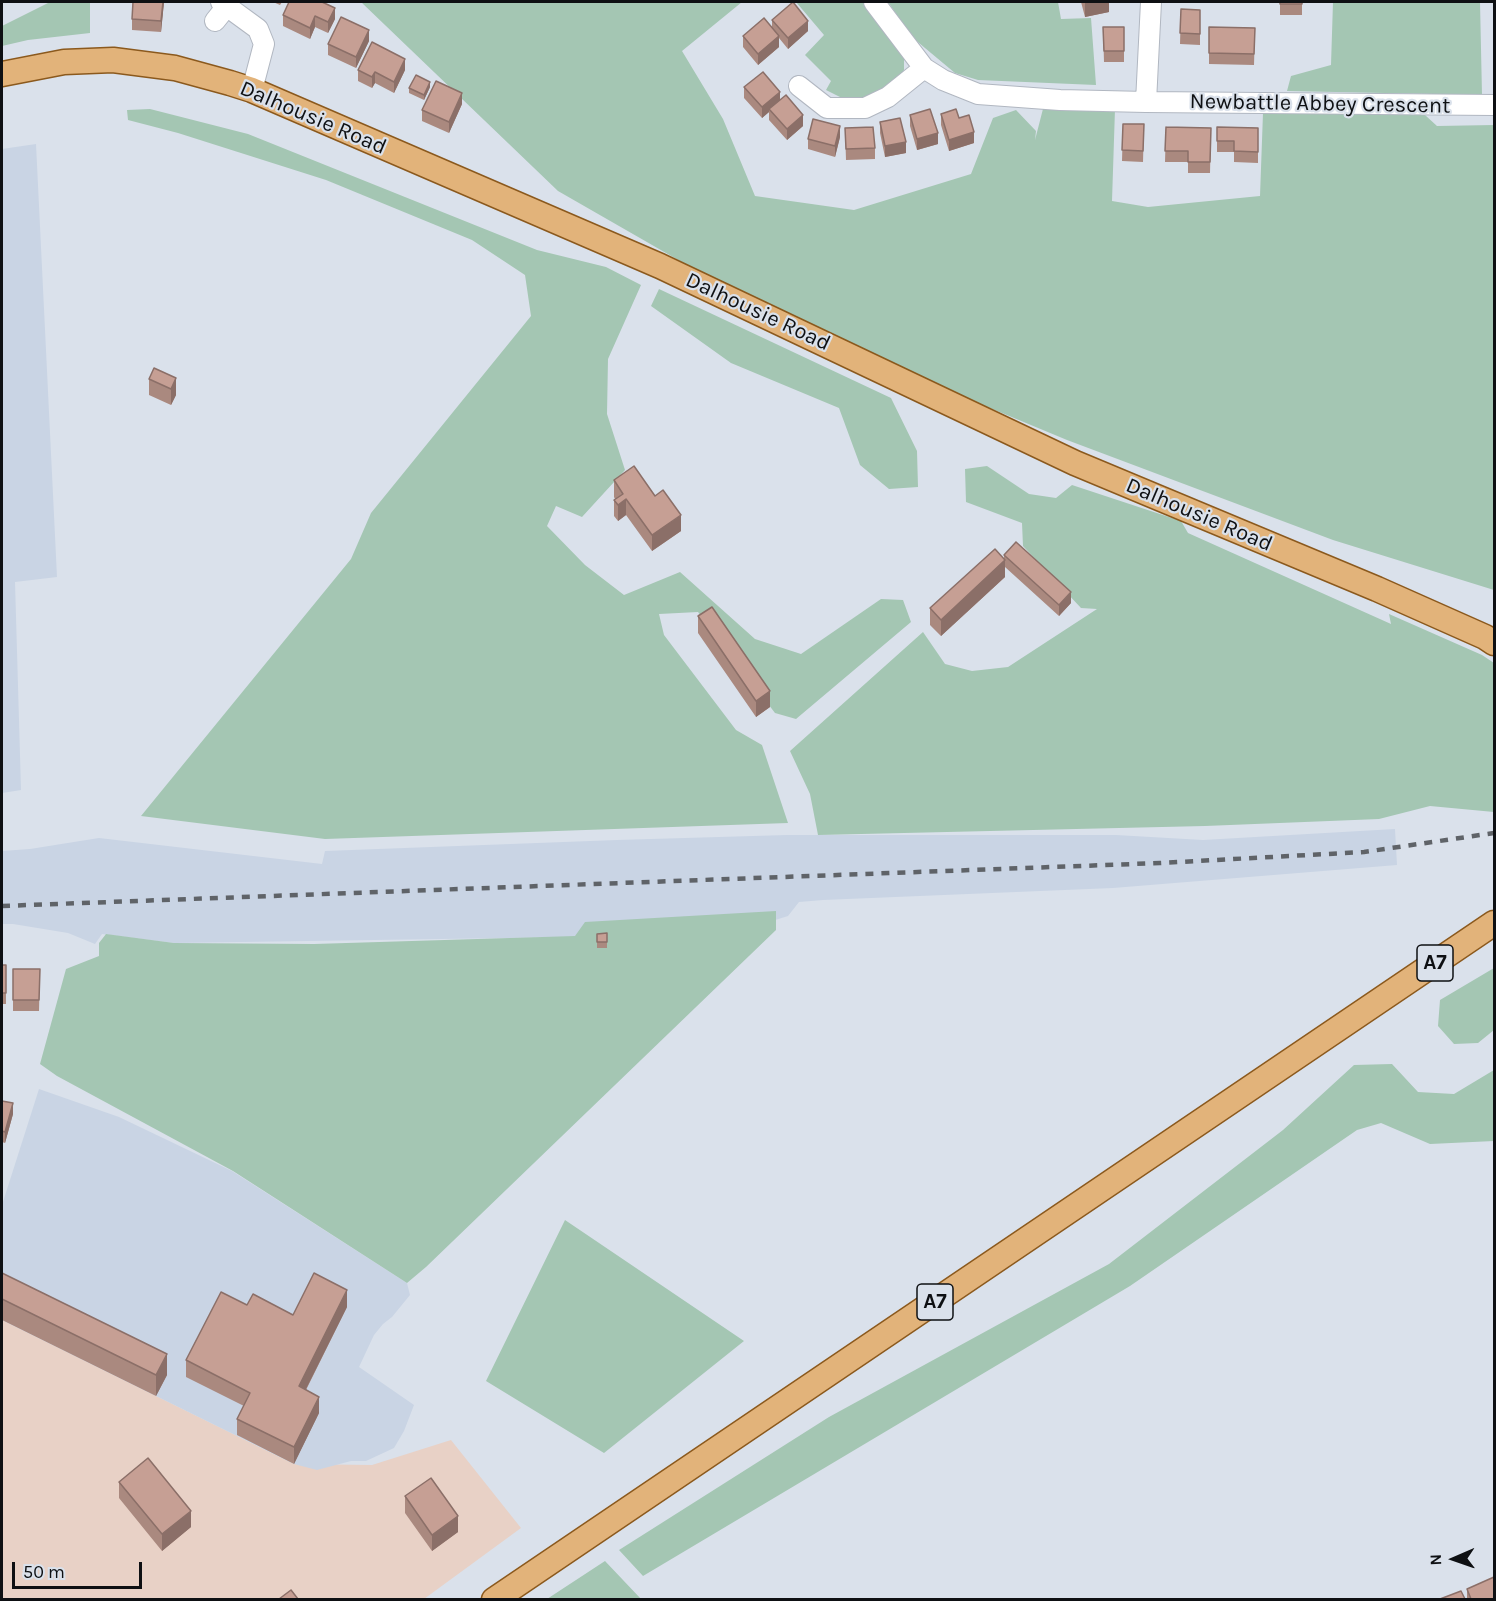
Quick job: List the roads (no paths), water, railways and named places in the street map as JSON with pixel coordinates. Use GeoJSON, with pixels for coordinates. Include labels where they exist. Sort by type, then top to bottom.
{"type":"FeatureCollection","features":[{"type":"Feature","properties":{"kind":"main road","name":"Dalhousie Road"},"geometry":{"type":"LineString","coordinates":[[2,74],[64,62],[113,60],[175,68],[252,90],[618,247],[1075,463],[1377,589],[1494,643]]}},
{"type":"Feature","properties":{"kind":"main road","name":"A7"},"geometry":{"type":"LineString","coordinates":[[494,1599],[1494,924]]}},
{"type":"Feature","properties":{"kind":"street","name":"Newbattle Abbey Crescent"},"geometry":{"type":"LineString","coordinates":[[874,2],[924,68],[943,80],[978,94],[1060,100],[1146,102],[1494,105]]}},
{"type":"Feature","properties":{"kind":"street"},"geometry":{"type":"LineString","coordinates":[[1146,102],[1151,2]]}},
{"type":"Feature","properties":{"kind":"street"},"geometry":{"type":"LineString","coordinates":[[221,10],[258,30],[264,44],[252,90]]}},
{"type":"Feature","properties":{"kind":"street"},"geometry":{"type":"LineString","coordinates":[[799,86],[826,108],[865,108],[888,97],[924,68]]}},
{"type":"Feature","properties":{"kind":"railway"},"geometry":{"type":"LineString","coordinates":[[2,906],[1160,863],[1364,852],[1494,833]]}}]}
